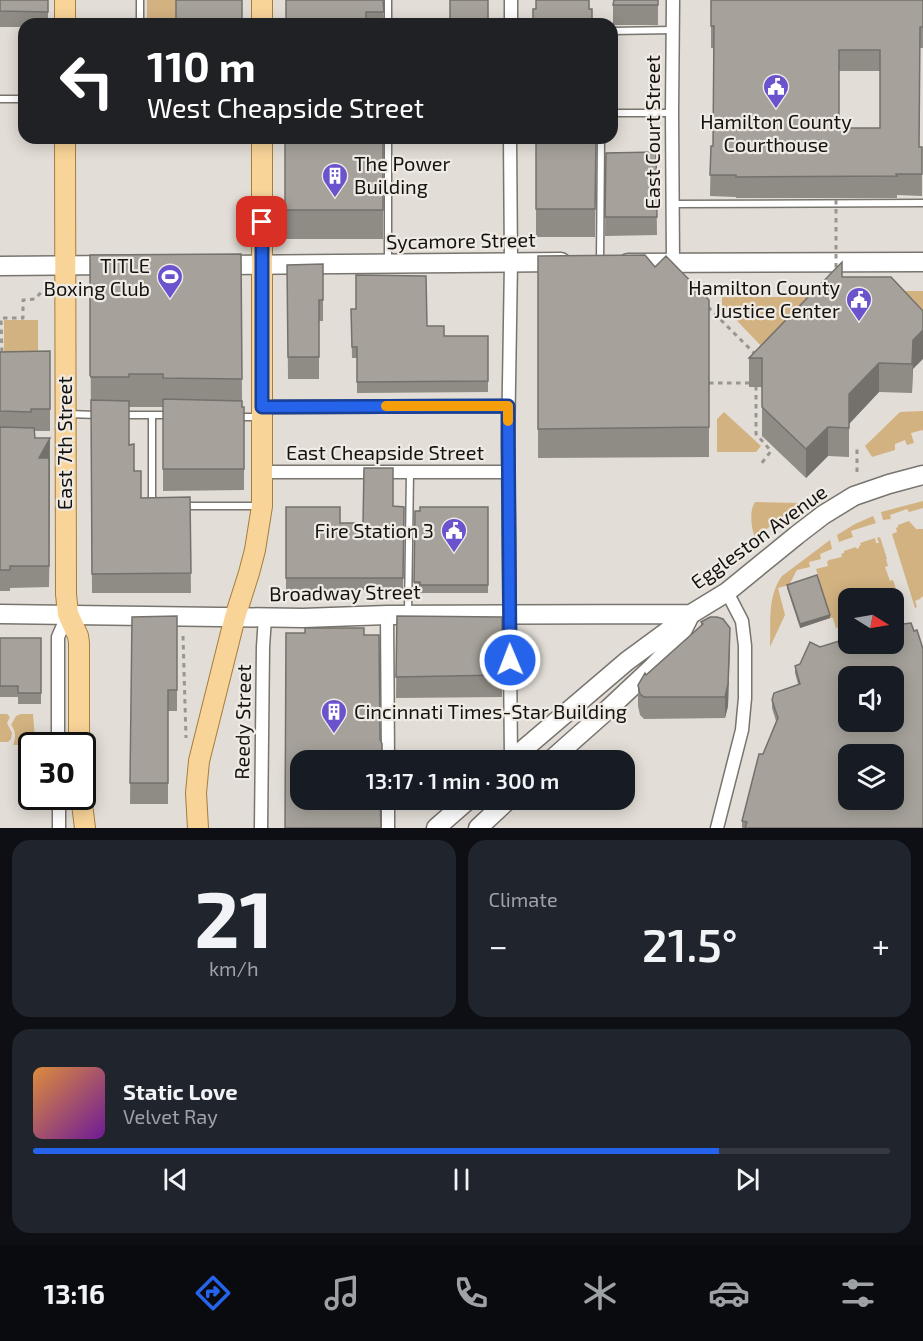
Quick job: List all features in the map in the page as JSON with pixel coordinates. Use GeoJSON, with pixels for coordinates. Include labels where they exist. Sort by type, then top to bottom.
{"type":"FeatureCollection","features":[{"type":"Feature","properties":{"kind":"main road"},"geometry":{"type":"LineString","coordinates":[[65,0],[65,18]]}},
{"type":"Feature","properties":{"kind":"main road"},"geometry":{"type":"LineString","coordinates":[[262,0],[262,18]]}},
{"type":"Feature","properties":{"kind":"main road","name":"East 7th Street"},"geometry":{"type":"LineString","coordinates":[[65,144],[65,414],[58,442],[68,614]]}},
{"type":"Feature","properties":{"kind":"main road"},"geometry":{"type":"LineString","coordinates":[[198,828],[196,792],[199,761],[235,617],[255,550],[262,506],[262,144]]}},
{"type":"Feature","properties":{"kind":"main road","name":"Sycamore Street"},"geometry":{"type":"LineString","coordinates":[[200,265],[923,262]]}},
{"type":"Feature","properties":{"kind":"main road"},"geometry":{"type":"LineString","coordinates":[[0,266],[135,265]]}},
{"type":"Feature","properties":{"kind":"main road","name":"Eggleston Avenue"},"geometry":{"type":"LineString","coordinates":[[523,750],[627,661],[691,614],[727,592],[823,516],[854,496],[923,476]]}},
{"type":"Feature","properties":{"kind":"main road"},"geometry":{"type":"LineString","coordinates":[[68,614],[78,636],[80,732]]}},
{"type":"Feature","properties":{"kind":"main road","name":"Broadway Street"},"geometry":{"type":"LineString","coordinates":[[0,615],[265,617],[691,614]]}},
{"type":"Feature","properties":{"kind":"main road","name":"Eggleston Avenue"},"geometry":{"type":"LineString","coordinates":[[563,750],[676,643],[691,614]]}},
{"type":"Feature","properties":{"kind":"main road"},"geometry":{"type":"LineString","coordinates":[[83,810],[85,828]]}},
{"type":"Feature","properties":{"kind":"main road"},"geometry":{"type":"LineString","coordinates":[[436,828],[457,810]]}},
{"type":"Feature","properties":{"kind":"main road"},"geometry":{"type":"LineString","coordinates":[[478,828],[497,810]]}},
{"type":"Feature","properties":{"kind":"street"},"geometry":{"type":"LineString","coordinates":[[511,0],[511,18]]}},
{"type":"Feature","properties":{"kind":"street","name":"East Court Street"},"geometry":{"type":"LineString","coordinates":[[673,0],[673,263]]}},
{"type":"Feature","properties":{"kind":"street"},"geometry":{"type":"LineString","coordinates":[[510,144],[508,472],[511,750]]}},
{"type":"Feature","properties":{"kind":"street"},"geometry":{"type":"LineString","coordinates":[[262,412],[508,406]]}},
{"type":"Feature","properties":{"kind":"street","name":"East Cheapside Street"},"geometry":{"type":"LineString","coordinates":[[262,472],[508,472]]}},
{"type":"Feature","properties":{"kind":"street"},"geometry":{"type":"LineString","coordinates":[[717,828],[742,730],[745,698],[745,646],[742,621],[727,592]]}},
{"type":"Feature","properties":{"kind":"street","name":"East 7th Street"},"geometry":{"type":"LineString","coordinates":[[58,732],[58,637],[68,614]]}},
{"type":"Feature","properties":{"kind":"street"},"geometry":{"type":"LineString","coordinates":[[387,615],[388,750]]}},
{"type":"Feature","properties":{"kind":"street","name":"Reedy Street"},"geometry":{"type":"LineString","coordinates":[[261,828],[265,617]]}},
{"type":"Feature","properties":{"kind":"street"},"geometry":{"type":"LineString","coordinates":[[59,810],[59,828]]}},
{"type":"Feature","properties":{"kind":"street"},"geometry":{"type":"LineString","coordinates":[[388,810],[388,828]]}},
{"type":"Feature","properties":{"kind":"lane"},"geometry":{"type":"LineString","coordinates":[[140,0],[140,18]]}},
{"type":"Feature","properties":{"kind":"lane"},"geometry":{"type":"LineString","coordinates":[[388,0],[388,18]]}},
{"type":"Feature","properties":{"kind":"lane"},"geometry":{"type":"LineString","coordinates":[[618,31],[673,30]]}},
{"type":"Feature","properties":{"kind":"lane"},"geometry":{"type":"LineString","coordinates":[[0,99],[18,99]]}},
{"type":"Feature","properties":{"kind":"lane"},"geometry":{"type":"LineString","coordinates":[[618,113],[672,113]]}},
{"type":"Feature","properties":{"kind":"lane"},"geometry":{"type":"LineString","coordinates":[[388,144],[388,264]]}},
{"type":"Feature","properties":{"kind":"lane"},"geometry":{"type":"LineString","coordinates":[[600,263],[601,144]]}},
{"type":"Feature","properties":{"kind":"lane"},"geometry":{"type":"LineString","coordinates":[[673,204],[923,203]]}},
{"type":"Feature","properties":{"kind":"lane"},"geometry":{"type":"LineString","coordinates":[[229,417],[262,412]]}},
{"type":"Feature","properties":{"kind":"lane"},"geometry":{"type":"LineString","coordinates":[[65,414],[109,415]]}},
{"type":"Feature","properties":{"kind":"lane"},"geometry":{"type":"LineString","coordinates":[[119,415],[174,416]]}},
{"type":"Feature","properties":{"kind":"lane"},"geometry":{"type":"LineString","coordinates":[[152,415],[152,506],[163,506]]}},
{"type":"Feature","properties":{"kind":"lane"},"geometry":{"type":"LineString","coordinates":[[408,615],[410,472]]}},
{"type":"Feature","properties":{"kind":"lane"},"geometry":{"type":"LineString","coordinates":[[174,506],[262,506]]}},
{"type":"Feature","properties":{"kind":"path"},"geometry":{"type":"LineString","coordinates":[[836,200],[836,271]]}},
{"type":"Feature","properties":{"kind":"path"},"geometry":{"type":"LineString","coordinates":[[699,282],[699,299]]}},
{"type":"Feature","properties":{"kind":"path"},"geometry":{"type":"LineString","coordinates":[[0,358],[2,358],[1,318],[23,318],[23,300],[35,299],[48,285]]}},
{"type":"Feature","properties":{"kind":"path"},"geometry":{"type":"LineString","coordinates":[[708,307],[756,355]]}},
{"type":"Feature","properties":{"kind":"path"},"geometry":{"type":"LineString","coordinates":[[756,377],[756,434],[771,451],[761,464]]}},
{"type":"Feature","properties":{"kind":"path"},"geometry":{"type":"LineString","coordinates":[[709,383],[762,383]]}},
{"type":"Feature","properties":{"kind":"path"},"geometry":{"type":"LineString","coordinates":[[857,446],[857,472]]}},
{"type":"Feature","properties":{"kind":"path"},"geometry":{"type":"LineString","coordinates":[[183,636],[186,743]]}},
{"type":"Feature","properties":{"kind":"shaded area"},"geometry":{"type":"Polygon","coordinates":[[[147,0],[176,0],[176,18],[147,18],[147,0]]]}},
{"type":"Feature","properties":{"kind":"shaded area"},"geometry":{"type":"Polygon","coordinates":[[[906,291],[923,291],[923,335],[893,304],[906,291]]]}},
{"type":"Feature","properties":{"kind":"shaded area"},"geometry":{"type":"Polygon","coordinates":[[[722,297],[816,297],[766,351],[722,305],[722,297]]]}},
{"type":"Feature","properties":{"kind":"shaded area"},"geometry":{"type":"Polygon","coordinates":[[[4,320],[38,320],[38,361],[4,361],[4,320]]]}},
{"type":"Feature","properties":{"kind":"shaded area"},"geometry":{"type":"Polygon","coordinates":[[[923,411],[923,431],[911,433],[914,443],[907,445],[905,440],[895,444],[895,450],[872,457],[865,446],[900,412],[923,411]]]}},
{"type":"Feature","properties":{"kind":"shaded area"},"geometry":{"type":"Polygon","coordinates":[[[724,412],[761,446],[756,452],[717,452],[717,419],[724,412]]]}},
{"type":"Feature","properties":{"kind":"shaded area"},"geometry":{"type":"Polygon","coordinates":[[[923,501],[923,508],[909,512],[907,509],[890,515],[891,519],[883,520],[881,512],[923,501]]]}},
{"type":"Feature","properties":{"kind":"shaded area"},"geometry":{"type":"Polygon","coordinates":[[[755,502],[800,503],[755,538],[751,519],[755,502]]]}},
{"type":"Feature","properties":{"kind":"shaded area"},"geometry":{"type":"Polygon","coordinates":[[[873,516],[876,523],[851,531],[853,537],[839,542],[837,535],[873,516]]]}},
{"type":"Feature","properties":{"kind":"shaded area"},"geometry":{"type":"Polygon","coordinates":[[[909,521],[916,529],[923,529],[923,598],[922,596],[915,601],[917,607],[915,608],[892,534],[897,532],[898,525],[909,521]]]}},
{"type":"Feature","properties":{"kind":"shaded area"},"geometry":{"type":"Polygon","coordinates":[[[880,537],[887,559],[888,566],[885,567],[890,581],[893,580],[896,588],[838,588],[838,628],[836,628],[833,618],[830,618],[816,569],[828,566],[829,560],[842,557],[841,554],[844,551],[859,548],[860,543],[875,538],[876,543],[879,543],[877,538],[880,537]]]}},
{"type":"Feature","properties":{"kind":"shaded area"},"geometry":{"type":"Polygon","coordinates":[[[830,540],[832,549],[820,554],[821,559],[809,562],[810,567],[797,570],[789,585],[778,588],[785,615],[770,647],[772,601],[777,584],[782,576],[830,540]]]}},
{"type":"Feature","properties":{"kind":"shaded area"},"geometry":{"type":"Polygon","coordinates":[[[0,714],[7,714],[10,717],[7,723],[12,733],[8,742],[0,742],[0,714]]]}},
{"type":"Feature","properties":{"kind":"shaded area"},"geometry":{"type":"Polygon","coordinates":[[[33,714],[34,732],[18,732],[18,745],[13,745],[15,735],[11,725],[16,716],[33,714]]]}},
{"type":"Feature","properties":{"kind":"building"},"geometry":{"type":"Polygon","coordinates":[[[0,0],[48,0],[48,12],[0,11],[0,0]]]}},
{"type":"Feature","properties":{"kind":"building"},"geometry":{"type":"Polygon","coordinates":[[[176,0],[242,0],[242,18],[176,18],[176,0]]]}},
{"type":"Feature","properties":{"kind":"building"},"geometry":{"type":"Polygon","coordinates":[[[286,0],[383,0],[384,12],[366,12],[366,18],[286,18],[286,0]]]}},
{"type":"Feature","properties":{"kind":"building"},"geometry":{"type":"Polygon","coordinates":[[[450,0],[488,0],[488,18],[450,18],[450,0]]]}},
{"type":"Feature","properties":{"kind":"building"},"geometry":{"type":"Polygon","coordinates":[[[536,0],[589,0],[592,18],[533,18],[533,9],[536,9],[536,0]]]}},
{"type":"Feature","properties":{"kind":"building"},"geometry":{"type":"Polygon","coordinates":[[[614,0],[658,0],[658,5],[613,5],[614,0]]]}},
{"type":"Feature","properties":{"kind":"building","name":"Hamilton County Courthouse"},"geometry":{"type":"Polygon","coordinates":[[[711,0],[923,0],[923,27],[920,27],[919,147],[922,147],[922,174],[736,177],[736,175],[710,175],[711,146],[713,146],[714,26],[711,26],[711,0]],[[839,50],[839,128],[880,128],[880,50],[839,50]]]}},
{"type":"Feature","properties":{"kind":"building","name":"The Power Building"},"geometry":{"type":"Polygon","coordinates":[[[285,144],[383,144],[383,210],[285,210],[285,144]]]}},
{"type":"Feature","properties":{"kind":"building"},"geometry":{"type":"Polygon","coordinates":[[[536,144],[596,144],[595,209],[536,209],[536,144]]]}},
{"type":"Feature","properties":{"kind":"building"},"geometry":{"type":"Polygon","coordinates":[[[656,152],[657,217],[605,217],[606,153],[656,152]]]}},
{"type":"Feature","properties":{"kind":"building"},"geometry":{"type":"Polygon","coordinates":[[[241,254],[242,379],[163,378],[163,374],[91,377],[90,255],[241,254]]]}},
{"type":"Feature","properties":{"kind":"building"},"geometry":{"type":"Polygon","coordinates":[[[645,255],[655,267],[666,256],[709,300],[709,427],[538,429],[538,256],[645,255]]]}},
{"type":"Feature","properties":{"kind":"building","name":"Hamilton County Justice Center"},"geometry":{"type":"Polygon","coordinates":[[[842,262],[842,277],[891,277],[923,311],[923,330],[913,340],[912,364],[879,363],[849,394],[849,428],[828,427],[806,449],[762,407],[762,358],[749,358],[842,262]]]}},
{"type":"Feature","properties":{"kind":"building"},"geometry":{"type":"Polygon","coordinates":[[[323,264],[323,300],[319,300],[319,357],[288,357],[287,265],[323,264]]]}},
{"type":"Feature","properties":{"kind":"building"},"geometry":{"type":"Polygon","coordinates":[[[356,275],[426,276],[427,326],[444,326],[444,336],[488,336],[488,381],[357,382],[357,347],[352,347],[351,309],[356,309],[356,275]]]}},
{"type":"Feature","properties":{"kind":"building"},"geometry":{"type":"Polygon","coordinates":[[[50,351],[50,409],[31,409],[31,412],[0,411],[0,352],[50,351]]]}},
{"type":"Feature","properties":{"kind":"building"},"geometry":{"type":"Polygon","coordinates":[[[163,399],[242,401],[242,407],[244,407],[244,469],[163,469],[163,399]]]}},
{"type":"Feature","properties":{"kind":"building"},"geometry":{"type":"Polygon","coordinates":[[[91,400],[129,401],[129,445],[134,444],[134,471],[141,471],[141,498],[190,497],[191,573],[92,574],[91,400]]]}},
{"type":"Feature","properties":{"kind":"building"},"geometry":{"type":"Polygon","coordinates":[[[0,427],[34,428],[35,438],[50,438],[39,458],[49,458],[49,566],[10,566],[10,570],[0,570],[0,427]]]}},
{"type":"Feature","properties":{"kind":"building"},"geometry":{"type":"Polygon","coordinates":[[[364,468],[393,468],[393,506],[404,507],[403,578],[286,578],[286,507],[340,507],[340,523],[363,523],[364,468]]]}},
{"type":"Feature","properties":{"kind":"building","name":"Fire Station 3"},"geometry":{"type":"Polygon","coordinates":[[[420,507],[488,507],[488,585],[420,585],[420,582],[414,582],[415,511],[420,511],[420,507]]]}},
{"type":"Feature","properties":{"kind":"building"},"geometry":{"type":"Polygon","coordinates":[[[817,575],[830,615],[800,624],[787,585],[817,575]]]}},
{"type":"Feature","properties":{"kind":"building"},"geometry":{"type":"Polygon","coordinates":[[[177,616],[177,690],[168,690],[168,783],[130,783],[132,617],[177,616]]]}},
{"type":"Feature","properties":{"kind":"building"},"geometry":{"type":"Polygon","coordinates":[[[397,616],[502,617],[502,675],[396,677],[397,616]]]}},
{"type":"Feature","properties":{"kind":"building"},"geometry":{"type":"Polygon","coordinates":[[[710,617],[723,619],[730,628],[728,684],[725,697],[644,697],[640,694],[638,685],[645,673],[646,675],[703,624],[701,622],[710,617]]]}},
{"type":"Feature","properties":{"kind":"building"},"geometry":{"type":"Polygon","coordinates":[[[911,623],[914,631],[917,630],[923,649],[923,828],[745,828],[747,822],[742,821],[759,754],[763,754],[778,718],[772,700],[774,693],[800,684],[795,666],[800,664],[810,642],[820,647],[838,641],[838,654],[904,654],[904,624],[911,623]]]}},
{"type":"Feature","properties":{"kind":"building","name":"Cincinnati Times-Star Building"},"geometry":{"type":"Polygon","coordinates":[[[305,628],[364,628],[364,635],[379,635],[382,750],[290,750],[290,810],[380,810],[381,828],[285,828],[286,633],[305,633],[305,628]]]}},
{"type":"Feature","properties":{"kind":"building"},"geometry":{"type":"Polygon","coordinates":[[[0,638],[41,638],[41,693],[18,693],[18,686],[0,686],[0,638]]]}},
{"type":"Feature","properties":{"kind":"slow traffic"},"geometry":{"type":"LineString","coordinates":[[386,406],[508,406],[508,421]]}},
{"type":"Feature","properties":{"kind":"place","name":"Hamilton County Courthouse"},"geometry":{"type":"Point","coordinates":[776,110]}},
{"type":"Feature","properties":{"kind":"place","name":"The Power Building"},"geometry":{"type":"Point","coordinates":[335,199]}},
{"type":"Feature","properties":{"kind":"place","name":"TITLE Boxing Club"},"geometry":{"type":"Point","coordinates":[170,300]}},
{"type":"Feature","properties":{"kind":"place","name":"Hamilton County Justice Center"},"geometry":{"type":"Point","coordinates":[859,323]}},
{"type":"Feature","properties":{"kind":"place","name":"Fire Station 3"},"geometry":{"type":"Point","coordinates":[454,554]}},
{"type":"Feature","properties":{"kind":"place","name":"Cincinnati Times-Star Building"},"geometry":{"type":"Point","coordinates":[334,735]}},
{"type":"Feature","properties":{"kind":"route"},"geometry":{"type":"LineString","coordinates":[[262,222],[262,407],[508,406],[510,660]]}}]}
